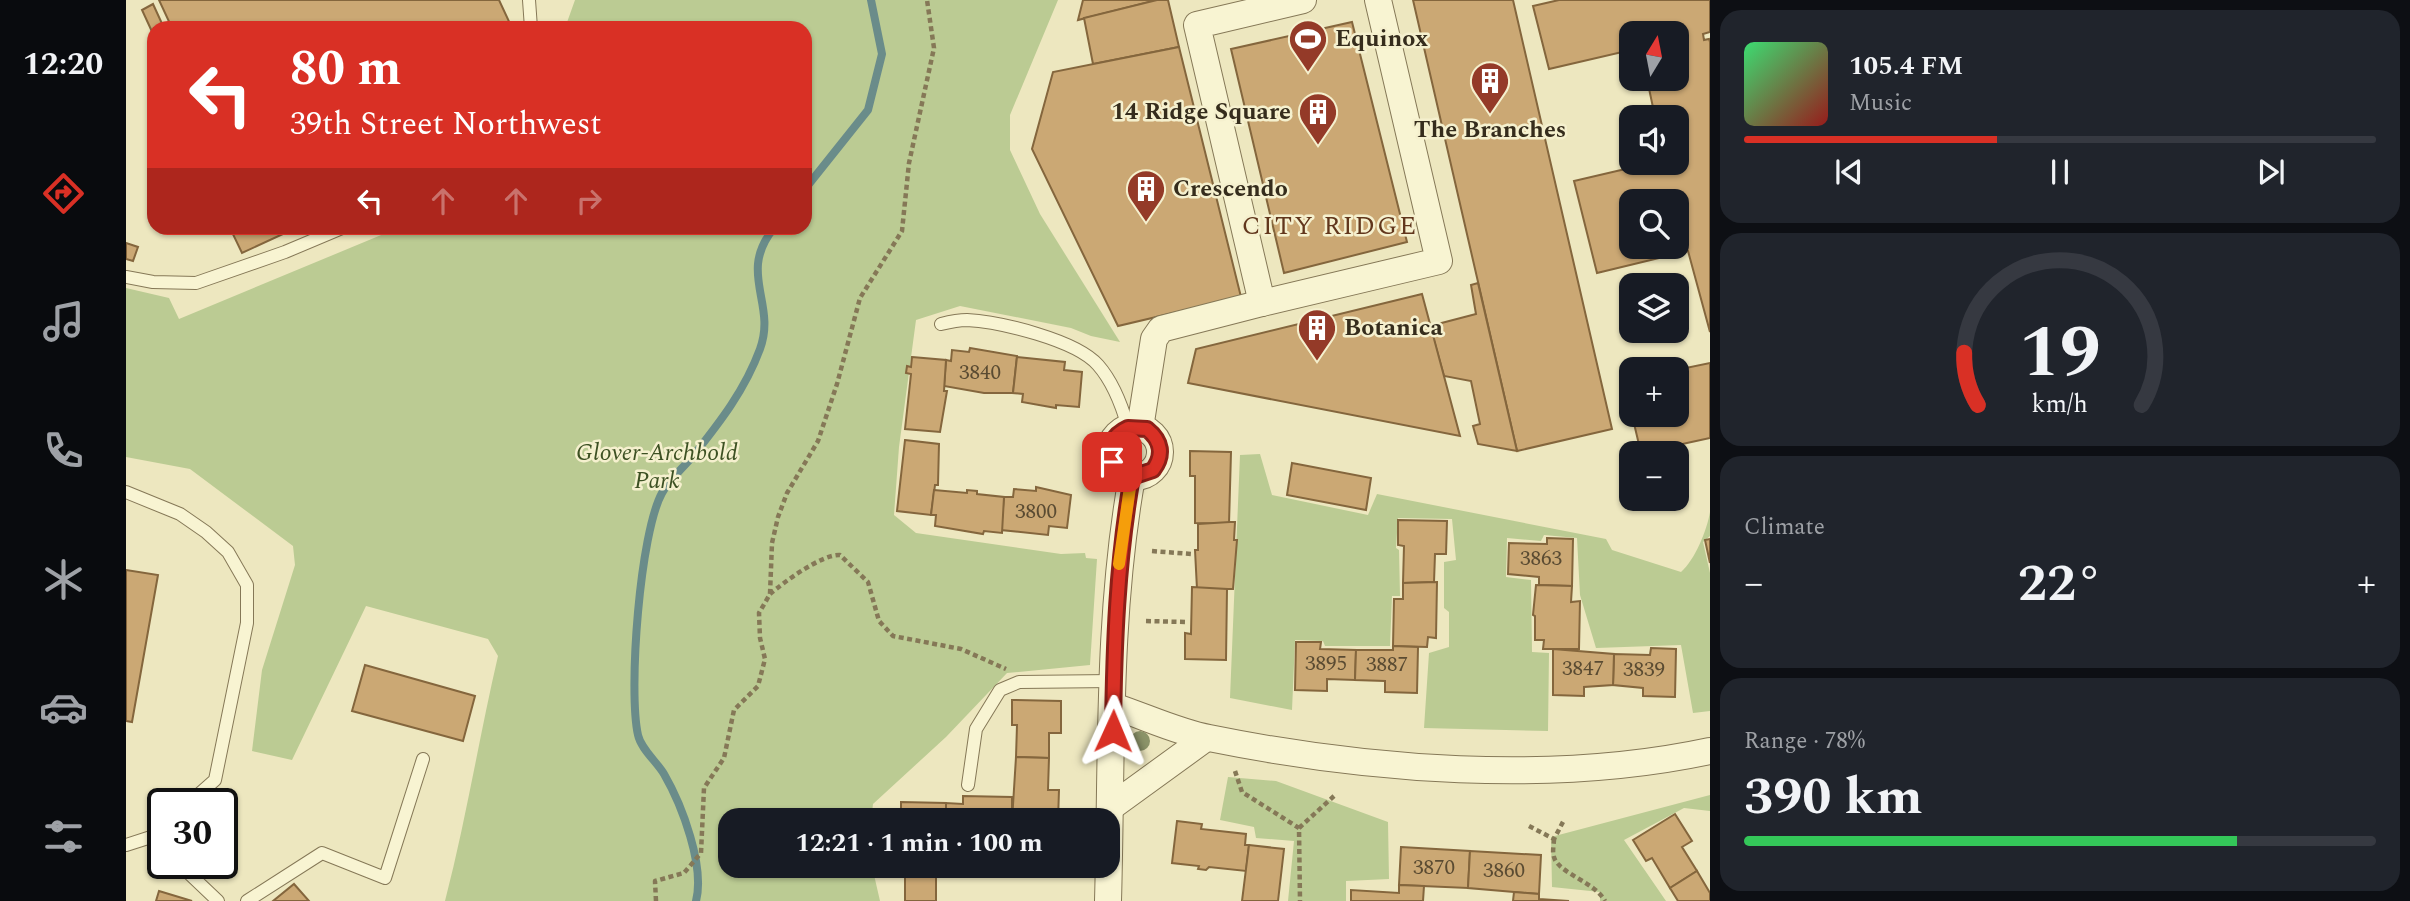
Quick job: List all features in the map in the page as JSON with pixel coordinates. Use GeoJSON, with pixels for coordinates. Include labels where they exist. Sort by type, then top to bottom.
{"type":"FeatureCollection","features":[{"type":"Feature","properties":{"kind":"street"},"geometry":{"type":"LineString","coordinates":[[1262,303],[1197,25],[1303,0]]}},
{"type":"Feature","properties":{"kind":"street"},"geometry":{"type":"LineString","coordinates":[[1134,428],[1154,339],[1161,328],[1439,261],[1378,0]]}},
{"type":"Feature","properties":{"kind":"street"},"geometry":{"type":"LineString","coordinates":[[1134,428],[1156,438],[1160,458],[1146,475],[1132,477],[1116,469],[1110,454],[1114,438],[1134,428]]}},
{"type":"Feature","properties":{"kind":"street"},"geometry":{"type":"LineString","coordinates":[[1108,901],[1113,694],[1121,541],[1132,477]]}},
{"type":"Feature","properties":{"kind":"street"},"geometry":{"type":"LineString","coordinates":[[1113,694],[1206,738],[1339,758],[1473,768],[1598,766],[1710,751]]}},
{"type":"Feature","properties":{"kind":"street"},"geometry":{"type":"LineString","coordinates":[[1111,807],[1206,738]]}},
{"type":"Feature","properties":{"kind":"lane"},"geometry":{"type":"LineString","coordinates":[[529,0],[530,21]]}},
{"type":"Feature","properties":{"kind":"lane"},"geometry":{"type":"LineString","coordinates":[[126,277],[153,282],[196,283],[325,235]]}},
{"type":"Feature","properties":{"kind":"lane"},"geometry":{"type":"LineString","coordinates":[[941,324],[967,320],[1033,333],[1082,351],[1098,365],[1134,428]]}},
{"type":"Feature","properties":{"kind":"lane"},"geometry":{"type":"LineString","coordinates":[[126,492],[180,514],[206,532],[228,552],[247,585],[247,623],[215,780],[206,788]]}},
{"type":"Feature","properties":{"kind":"lane"},"geometry":{"type":"LineString","coordinates":[[968,785],[976,729],[999,690],[1019,682],[1113,694]]}},
{"type":"Feature","properties":{"kind":"lane"},"geometry":{"type":"LineString","coordinates":[[247,901],[322,853],[384,878],[423,759]]}},
{"type":"Feature","properties":{"kind":"lane"},"geometry":{"type":"LineString","coordinates":[[126,845],[147,838]]}},
{"type":"Feature","properties":{"kind":"lane"},"geometry":{"type":"LineString","coordinates":[[194,879],[218,901]]}},
{"type":"Feature","properties":{"kind":"path"},"geometry":{"type":"LineString","coordinates":[[770,594],[772,543],[778,517],[787,493],[818,442],[860,298],[902,231],[909,163],[934,48],[927,0]]}},
{"type":"Feature","properties":{"kind":"path"},"geometry":{"type":"LineString","coordinates":[[1152,551],[1191,554]]}},
{"type":"Feature","properties":{"kind":"path"},"geometry":{"type":"LineString","coordinates":[[656,899],[655,881],[684,873],[701,853],[704,788],[724,758],[734,710],[758,686],[765,659],[760,638],[759,613],[770,594],[794,573],[832,555],[840,555],[868,582],[879,621],[893,636],[961,649],[1002,664],[1019,682]]}},
{"type":"Feature","properties":{"kind":"path"},"geometry":{"type":"LineString","coordinates":[[1146,621],[1185,622]]}},
{"type":"Feature","properties":{"kind":"path"},"geometry":{"type":"LineString","coordinates":[[1235,771],[1242,792],[1299,828]]}},
{"type":"Feature","properties":{"kind":"path"},"geometry":{"type":"LineString","coordinates":[[1300,901],[1299,828],[1334,796]]}},
{"type":"Feature","properties":{"kind":"path"},"geometry":{"type":"LineString","coordinates":[[1564,820],[1554,839],[1553,857],[1559,865],[1599,889],[1605,901]]}},
{"type":"Feature","properties":{"kind":"path"},"geometry":{"type":"LineString","coordinates":[[1529,826],[1554,839]]}},
{"type":"Feature","properties":{"kind":"green space","name":"Glover-Archbold Park"},"geometry":{"type":"Polygon","coordinates":[[[575,0],[1058,0],[1010,115],[1010,150],[1040,214],[1120,342],[1091,336],[1071,328],[960,306],[916,320],[899,447],[894,515],[916,533],[1061,554],[1085,553],[1086,558],[1097,559],[1090,665],[1007,673],[946,737],[873,804],[873,808],[718,808],[718,878],[875,878],[880,901],[445,901],[498,656],[488,639],[366,606],[292,760],[252,751],[262,670],[295,565],[293,546],[190,469],[126,457],[126,288],[169,298],[179,319],[381,235],[812,235],[812,21],[568,21],[575,0]]]}},
{"type":"Feature","properties":{"kind":"green space"},"geometry":{"type":"Polygon","coordinates":[[[1260,454],[1272,495],[1368,515],[1377,494],[1606,539],[1612,550],[1681,572],[1700,544],[1710,512],[1710,536],[1703,542],[1710,573],[1710,711],[1693,713],[1681,645],[1596,648],[1580,595],[1577,538],[1544,535],[1541,541],[1507,538],[1506,577],[1531,580],[1532,652],[1549,653],[1548,731],[1424,728],[1429,653],[1449,647],[1449,612],[1444,608],[1444,562],[1456,560],[1452,519],[1398,518],[1396,548],[1399,550],[1400,596],[1392,596],[1390,646],[1325,646],[1323,641],[1295,640],[1292,710],[1230,698],[1240,455],[1260,454]]]}},
{"type":"Feature","properties":{"kind":"green space"},"geometry":{"type":"Polygon","coordinates":[[[1228,777],[1276,781],[1388,822],[1389,879],[1346,881],[1346,901],[1288,901],[1294,841],[1256,838],[1254,827],[1220,820],[1228,777]]]}},
{"type":"Feature","properties":{"kind":"green space"},"geometry":{"type":"Polygon","coordinates":[[[1710,795],[1710,811],[1684,808],[1624,840],[1666,901],[1600,901],[1600,892],[1552,887],[1551,837],[1710,795]]]}},
{"type":"Feature","properties":{"kind":"building"},"geometry":{"type":"Polygon","coordinates":[[[159,0],[499,0],[509,21],[169,21],[159,0]]]}},
{"type":"Feature","properties":{"kind":"building"},"geometry":{"type":"Polygon","coordinates":[[[1083,0],[1157,0],[1078,20],[1083,0]]]}},
{"type":"Feature","properties":{"kind":"building"},"geometry":{"type":"Polygon","coordinates":[[[1157,0],[1168,0],[1179,47],[1093,64],[1084,18],[1157,0]]]}},
{"type":"Feature","properties":{"kind":"building","name":"The Branches"},"geometry":{"type":"Polygon","coordinates":[[[1413,0],[1513,0],[1612,429],[1517,451],[1413,0]]]}},
{"type":"Feature","properties":{"kind":"building"},"geometry":{"type":"Polygon","coordinates":[[[1559,0],[1710,0],[1710,32],[1703,34],[1704,40],[1709,39],[1710,42],[1710,332],[1689,255],[1689,189],[1619,189],[1619,259],[1655,259],[1597,273],[1574,181],[1619,170],[1619,175],[1689,175],[1689,105],[1652,105],[1650,91],[1689,91],[1689,21],[1619,21],[1619,53],[1549,69],[1533,6],[1559,0]]]}},
{"type":"Feature","properties":{"kind":"building"},"geometry":{"type":"Polygon","coordinates":[[[153,4],[161,21],[147,21],[142,10],[153,4]]]}},
{"type":"Feature","properties":{"kind":"building","name":"14 Ridge Square"},"geometry":{"type":"Polygon","coordinates":[[[1352,22],[1407,242],[1284,273],[1231,49],[1352,22]]]}},
{"type":"Feature","properties":{"kind":"building","name":"Crescendo"},"geometry":{"type":"Polygon","coordinates":[[[1179,47],[1241,297],[1118,326],[1032,149],[1053,72],[1179,47]]]}},
{"type":"Feature","properties":{"kind":"building"},"geometry":{"type":"Polygon","coordinates":[[[233,235],[281,235],[242,253],[233,235]]]}},
{"type":"Feature","properties":{"kind":"building"},"geometry":{"type":"Polygon","coordinates":[[[126,243],[138,247],[133,261],[126,259],[126,243]]]}},
{"type":"Feature","properties":{"kind":"building"},"geometry":{"type":"Polygon","coordinates":[[[1478,283],[1517,451],[1478,444],[1473,426],[1480,424],[1471,381],[1444,376],[1430,326],[1476,314],[1471,285],[1478,283]]]}},
{"type":"Feature","properties":{"kind":"building","name":"Botanica"},"geometry":{"type":"Polygon","coordinates":[[[1422,294],[1460,436],[1188,383],[1196,349],[1422,294]]]}},
{"type":"Feature","properties":{"kind":"building"},"geometry":{"type":"Polygon","coordinates":[[[970,348],[1017,356],[1013,393],[984,393],[944,386],[946,360],[951,361],[952,350],[969,352],[970,348]]]}},
{"type":"Feature","properties":{"kind":"building"},"geometry":{"type":"Polygon","coordinates":[[[912,357],[946,360],[944,391],[947,391],[940,432],[905,429],[911,374],[906,373],[907,366],[911,367],[912,357]]]}},
{"type":"Feature","properties":{"kind":"building"},"geometry":{"type":"Polygon","coordinates":[[[1017,357],[1065,362],[1064,370],[1082,372],[1079,407],[1056,405],[1056,408],[1022,402],[1023,394],[1013,393],[1017,357]]]}},
{"type":"Feature","properties":{"kind":"building"},"geometry":{"type":"Polygon","coordinates":[[[1710,363],[1710,438],[1689,443],[1638,441],[1635,427],[1689,427],[1689,367],[1710,363]]]}},
{"type":"Feature","properties":{"kind":"building"},"geometry":{"type":"Polygon","coordinates":[[[905,440],[939,444],[938,485],[935,485],[931,515],[897,511],[905,440]]]}},
{"type":"Feature","properties":{"kind":"building"},"geometry":{"type":"Polygon","coordinates":[[[1190,451],[1231,452],[1229,524],[1195,523],[1195,476],[1190,476],[1190,451]]]}},
{"type":"Feature","properties":{"kind":"building"},"geometry":{"type":"Polygon","coordinates":[[[1292,463],[1371,478],[1366,510],[1287,495],[1292,463]]]}},
{"type":"Feature","properties":{"kind":"building"},"geometry":{"type":"Polygon","coordinates":[[[1036,487],[1071,495],[1067,528],[1049,526],[1048,535],[1001,530],[1004,497],[1013,497],[1014,489],[1036,491],[1036,487]]]}},
{"type":"Feature","properties":{"kind":"building"},"geometry":{"type":"Polygon","coordinates":[[[934,490],[967,493],[967,490],[977,491],[977,494],[1004,497],[1002,533],[984,531],[983,534],[935,526],[936,515],[931,515],[934,490]]]}},
{"type":"Feature","properties":{"kind":"building"},"geometry":{"type":"Polygon","coordinates":[[[1398,520],[1447,521],[1446,554],[1435,554],[1434,582],[1403,583],[1404,546],[1398,545],[1398,520]]]}},
{"type":"Feature","properties":{"kind":"building"},"geometry":{"type":"Polygon","coordinates":[[[1235,522],[1234,540],[1237,540],[1233,589],[1197,589],[1195,550],[1198,550],[1198,524],[1235,522]]]}},
{"type":"Feature","properties":{"kind":"building"},"geometry":{"type":"Polygon","coordinates":[[[1547,538],[1573,539],[1572,586],[1539,585],[1539,577],[1508,574],[1509,543],[1547,544],[1547,538]]]}},
{"type":"Feature","properties":{"kind":"building"},"geometry":{"type":"Polygon","coordinates":[[[1710,539],[1710,563],[1705,540],[1710,539]]]}},
{"type":"Feature","properties":{"kind":"building"},"geometry":{"type":"Polygon","coordinates":[[[126,570],[158,575],[132,722],[126,721],[126,570]]]}},
{"type":"Feature","properties":{"kind":"building"},"geometry":{"type":"Polygon","coordinates":[[[1437,582],[1436,638],[1428,637],[1427,647],[1393,646],[1394,599],[1403,599],[1403,583],[1437,582]]]}},
{"type":"Feature","properties":{"kind":"building"},"geometry":{"type":"Polygon","coordinates":[[[1536,585],[1572,586],[1571,602],[1580,601],[1579,649],[1543,649],[1544,640],[1535,640],[1533,615],[1536,585]]]}},
{"type":"Feature","properties":{"kind":"building"},"geometry":{"type":"Polygon","coordinates":[[[1192,587],[1227,589],[1226,660],[1185,659],[1185,633],[1191,634],[1192,587]]]}},
{"type":"Feature","properties":{"kind":"building"},"geometry":{"type":"Polygon","coordinates":[[[1296,642],[1321,642],[1320,649],[1356,650],[1355,680],[1327,679],[1327,691],[1295,690],[1296,642]]]}},
{"type":"Feature","properties":{"kind":"building"},"geometry":{"type":"Polygon","coordinates":[[[1393,646],[1418,647],[1417,693],[1385,692],[1385,681],[1355,680],[1356,650],[1393,650],[1393,646]]]}},
{"type":"Feature","properties":{"kind":"building"},"geometry":{"type":"Polygon","coordinates":[[[1651,648],[1676,649],[1675,697],[1643,696],[1643,688],[1613,685],[1614,654],[1650,655],[1651,648]]]}},
{"type":"Feature","properties":{"kind":"building"},"geometry":{"type":"Polygon","coordinates":[[[1553,649],[1614,654],[1613,685],[1584,687],[1584,696],[1553,695],[1553,649]]]}},
{"type":"Feature","properties":{"kind":"building"},"geometry":{"type":"Polygon","coordinates":[[[365,665],[475,696],[463,741],[352,711],[365,665]]]}},
{"type":"Feature","properties":{"kind":"building"},"geometry":{"type":"Polygon","coordinates":[[[1012,700],[1061,701],[1061,733],[1049,733],[1049,758],[1016,757],[1017,725],[1012,725],[1012,700]]]}},
{"type":"Feature","properties":{"kind":"building"},"geometry":{"type":"Polygon","coordinates":[[[1016,757],[1049,758],[1048,790],[1059,790],[1058,808],[1013,808],[1016,757]]]}},
{"type":"Feature","properties":{"kind":"building"},"geometry":{"type":"Polygon","coordinates":[[[963,796],[1012,797],[1012,808],[946,808],[946,803],[963,804],[963,796]]]}},
{"type":"Feature","properties":{"kind":"building"},"geometry":{"type":"Polygon","coordinates":[[[901,802],[946,803],[946,808],[901,808],[901,802]]]}},
{"type":"Feature","properties":{"kind":"building"},"geometry":{"type":"Polygon","coordinates":[[[1675,814],[1692,841],[1682,847],[1697,871],[1670,888],[1652,858],[1646,861],[1633,840],[1675,814]]]}},
{"type":"Feature","properties":{"kind":"building"},"geometry":{"type":"Polygon","coordinates":[[[1177,821],[1202,824],[1201,829],[1246,834],[1245,845],[1249,845],[1246,871],[1209,867],[1206,870],[1198,869],[1199,866],[1172,863],[1177,821]]]}},
{"type":"Feature","properties":{"kind":"building"},"geometry":{"type":"Polygon","coordinates":[[[1249,845],[1284,849],[1278,901],[1242,901],[1249,845]]]}},
{"type":"Feature","properties":{"kind":"building"},"geometry":{"type":"Polygon","coordinates":[[[1401,847],[1470,851],[1468,888],[1399,885],[1401,847]]]}},
{"type":"Feature","properties":{"kind":"building"},"geometry":{"type":"Polygon","coordinates":[[[1470,851],[1541,855],[1539,894],[1468,888],[1470,851]]]}},
{"type":"Feature","properties":{"kind":"building"},"geometry":{"type":"Polygon","coordinates":[[[1697,871],[1710,893],[1710,901],[1678,901],[1670,888],[1697,871]]]}},
{"type":"Feature","properties":{"kind":"building"},"geometry":{"type":"Polygon","coordinates":[[[905,878],[936,878],[936,901],[905,901],[905,878]]]}},
{"type":"Feature","properties":{"kind":"building"},"geometry":{"type":"Polygon","coordinates":[[[294,884],[309,901],[273,901],[294,884]]]}},
{"type":"Feature","properties":{"kind":"building"},"geometry":{"type":"Polygon","coordinates":[[[1399,885],[1424,886],[1423,901],[1351,901],[1351,890],[1399,893],[1399,885]]]}},
{"type":"Feature","properties":{"kind":"building"},"geometry":{"type":"Polygon","coordinates":[[[159,891],[192,901],[156,901],[159,891]]]}},
{"type":"Feature","properties":{"kind":"building"},"geometry":{"type":"Polygon","coordinates":[[[1514,892],[1539,894],[1539,899],[1569,901],[1513,901],[1514,892]]]}},
{"type":"Feature","properties":{"kind":"waterway"},"geometry":{"type":"LineString","coordinates":[[812,180],[868,110],[882,54],[871,0]]}},
{"type":"Feature","properties":{"kind":"waterway"},"geometry":{"type":"LineString","coordinates":[[696,901],[697,871],[690,836],[664,774],[642,745],[638,735],[634,684],[642,575],[654,513],[662,493],[731,405],[760,349],[764,317],[758,274],[759,259],[763,244],[769,235]]}},
{"type":"Feature","properties":{"kind":"slow traffic"},"geometry":{"type":"LineString","coordinates":[[1119,564],[1130,487]]}},
{"type":"Feature","properties":{"kind":"place","name":"Equinox"},"geometry":{"type":"Point","coordinates":[1308,73]}},
{"type":"Feature","properties":{"kind":"place","name":"The Branches"},"geometry":{"type":"Point","coordinates":[1490,115]}},
{"type":"Feature","properties":{"kind":"place","name":"14 Ridge Square"},"geometry":{"type":"Point","coordinates":[1318,146]}},
{"type":"Feature","properties":{"kind":"place","name":"Crescendo"},"geometry":{"type":"Point","coordinates":[1146,223]}},
{"type":"Feature","properties":{"kind":"place","name":"Botanica"},"geometry":{"type":"Point","coordinates":[1317,362]}},
{"type":"Feature","properties":{"kind":"district","name":"CITY RIDGE"},"geometry":{"type":"Point","coordinates":[1330,226]}},
{"type":"Feature","properties":{"kind":"route"},"geometry":{"type":"LineString","coordinates":[[1112,462],[1110,445],[1120,432],[1128,428],[1147,429],[1159,444],[1160,458],[1153,470],[1146,475],[1132,477],[1122,530],[1114,638],[1113,731]]}}]}
